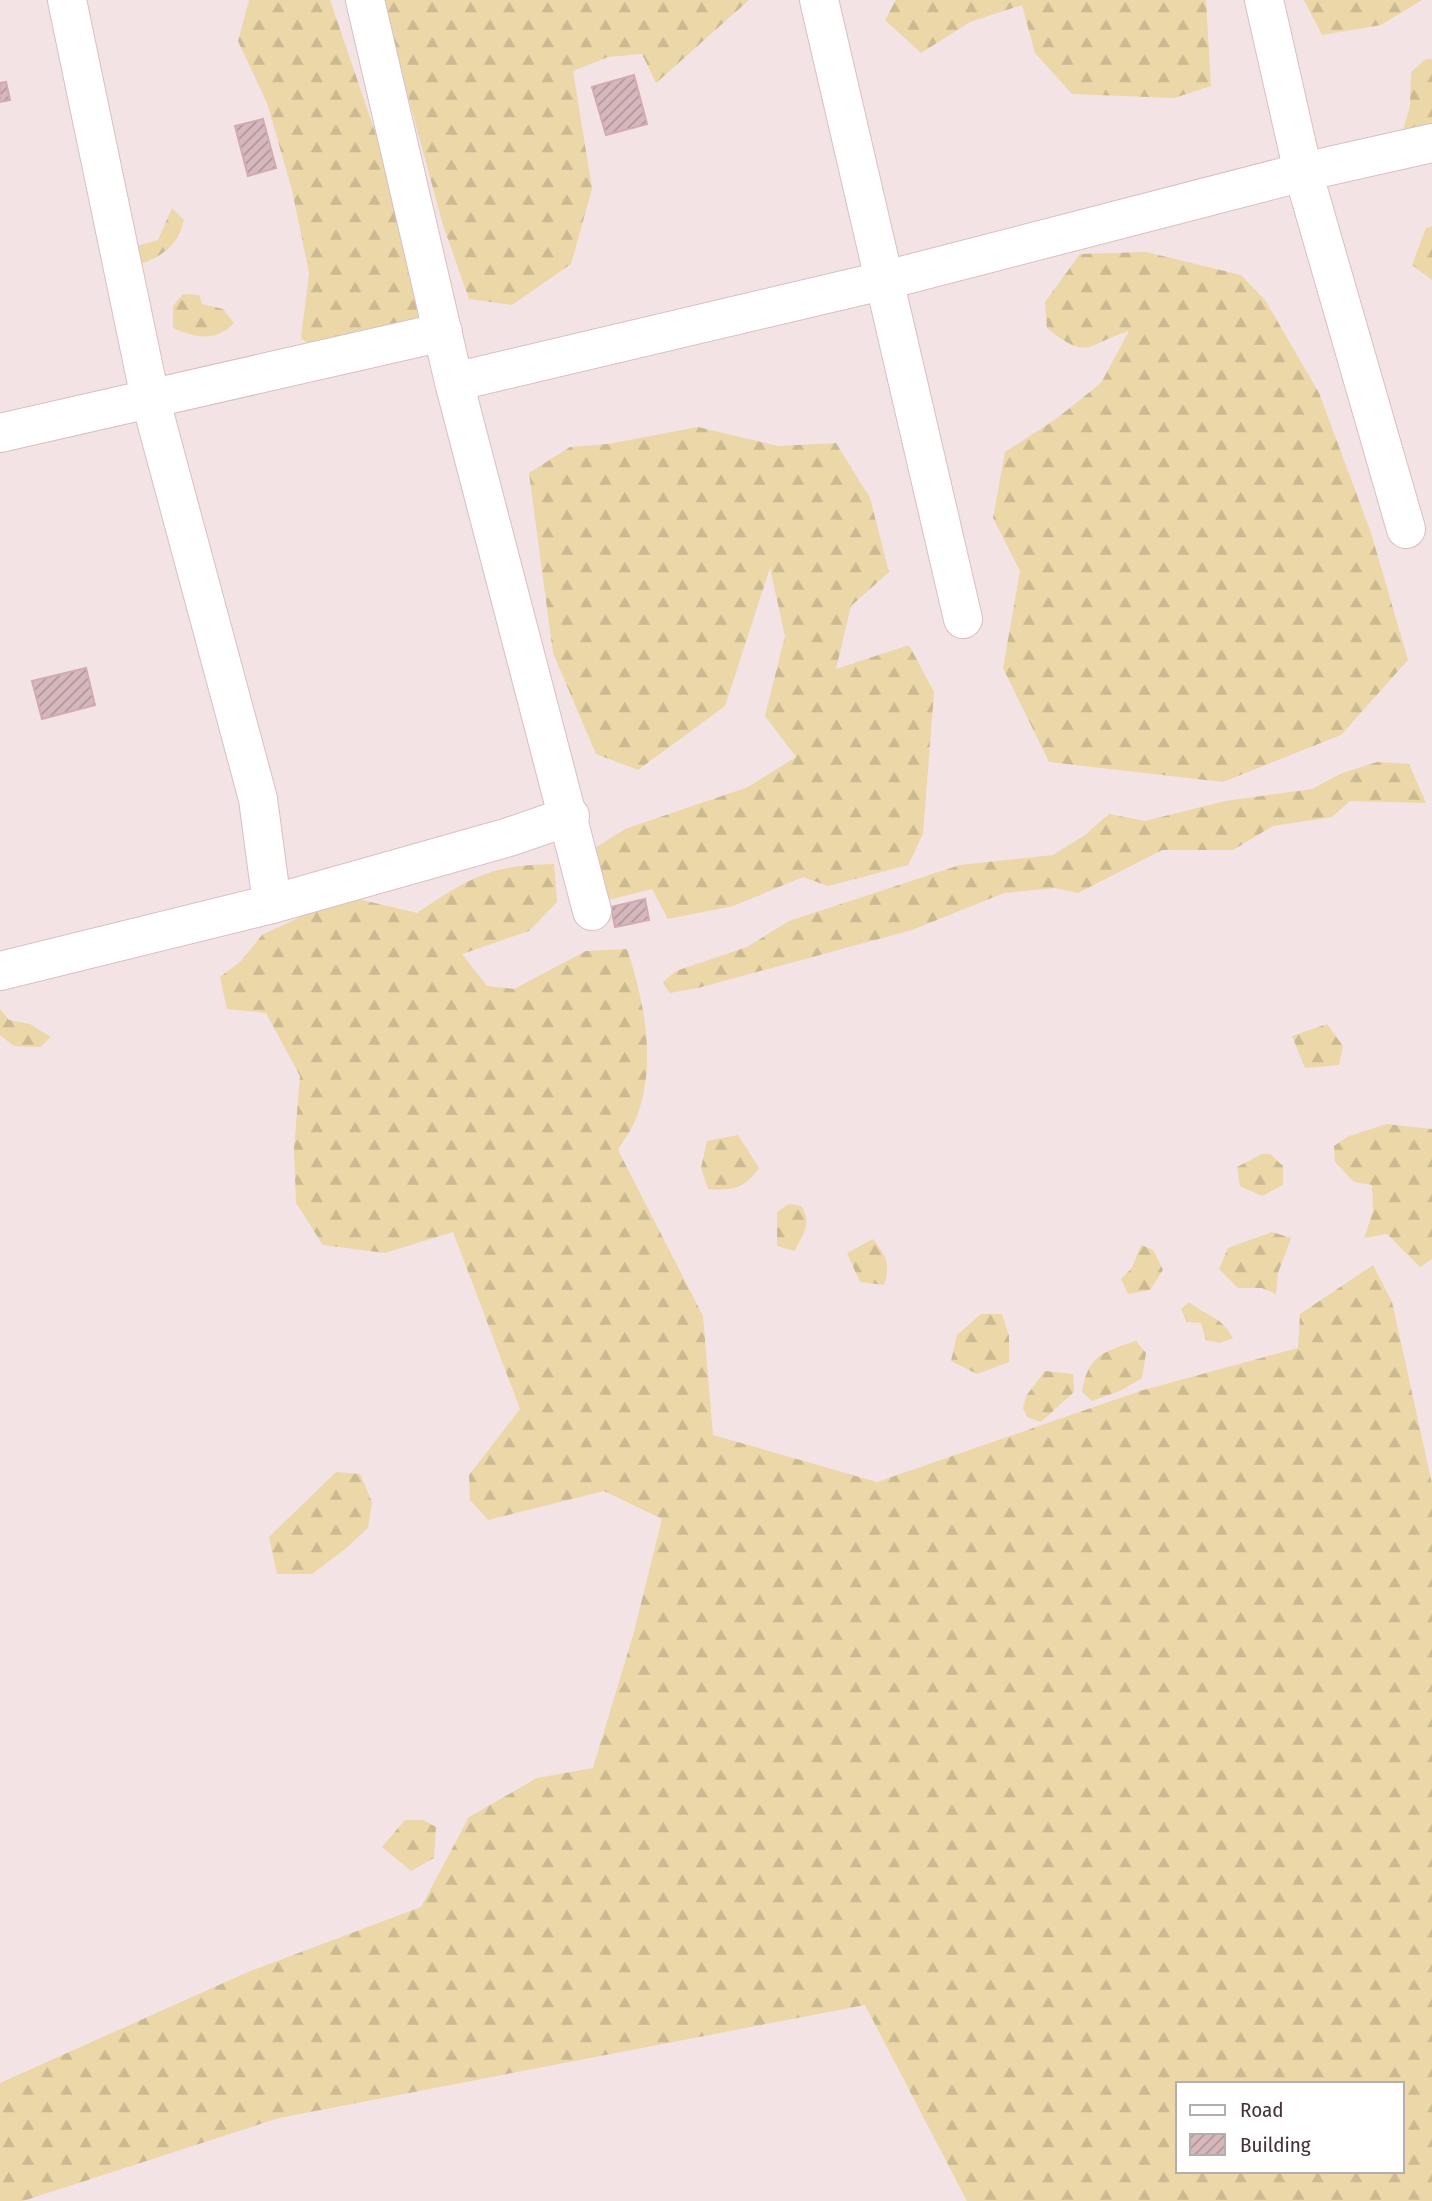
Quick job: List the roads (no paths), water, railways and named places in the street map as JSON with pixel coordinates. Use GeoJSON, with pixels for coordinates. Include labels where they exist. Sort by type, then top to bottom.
{"type":"FeatureCollection","features":[{"type":"Feature","properties":{"kind":"street"},"geometry":{"type":"LineString","coordinates":[[67,0],[150,398],[258,799],[272,904]]}},
{"type":"Feature","properties":{"kind":"street"},"geometry":{"type":"LineString","coordinates":[[365,0],[454,382],[570,816],[592,911]]}},
{"type":"Feature","properties":{"kind":"street"},"geometry":{"type":"LineString","coordinates":[[819,0],[963,619]]}},
{"type":"Feature","properties":{"kind":"street"},"geometry":{"type":"LineString","coordinates":[[1264,0],[1303,172],[1406,529]]}},
{"type":"Feature","properties":{"kind":"street"},"geometry":{"type":"LineString","coordinates":[[454,382],[886,281],[1303,172],[1432,143]]}},
{"type":"Feature","properties":{"kind":"street"},"geometry":{"type":"LineString","coordinates":[[0,433],[443,332]]}},
{"type":"Feature","properties":{"kind":"street"},"geometry":{"type":"LineString","coordinates":[[0,971],[272,904],[509,837],[570,816]]}}]}
